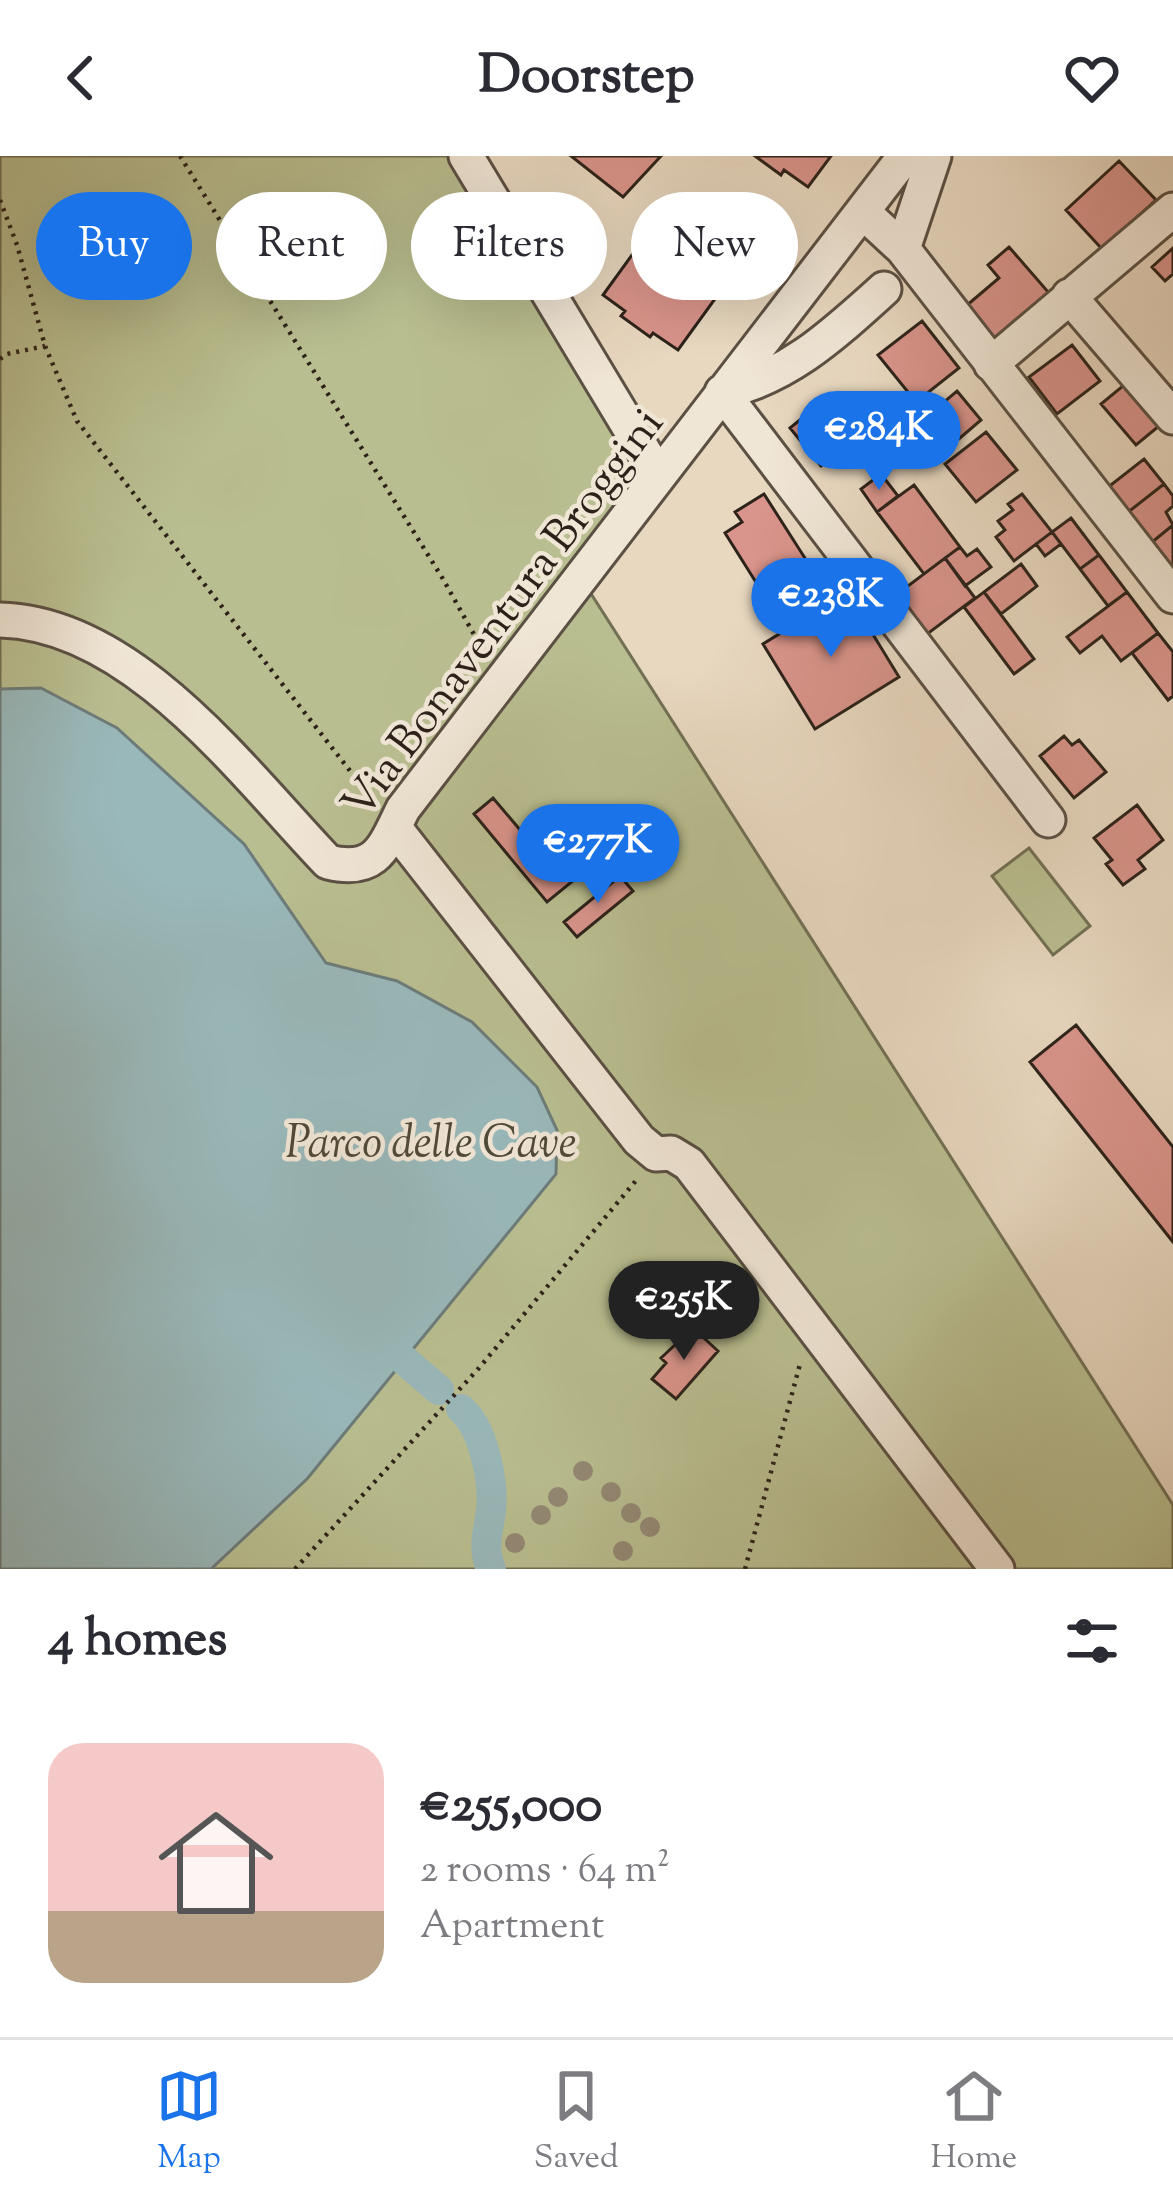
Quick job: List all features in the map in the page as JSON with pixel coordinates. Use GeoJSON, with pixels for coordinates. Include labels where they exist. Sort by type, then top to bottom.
{"type":"FeatureCollection","features":[{"type":"Feature","properties":{"kind":"street"},"geometry":{"type":"LineString","coordinates":[[466,156],[658,475]]}},
{"type":"Feature","properties":{"kind":"street","name":"Via Bonaventura Broggini"},"geometry":{"type":"LineString","coordinates":[[0,620],[57,627],[92,641],[166,693],[328,862],[365,864],[380,852],[403,809],[905,156]]}},
{"type":"Feature","properties":{"kind":"street"},"geometry":{"type":"LineString","coordinates":[[903,249],[934,156]]}},
{"type":"Feature","properties":{"kind":"street"},"geometry":{"type":"LineString","coordinates":[[991,364],[1173,210]]}},
{"type":"Feature","properties":{"kind":"street"},"geometry":{"type":"LineString","coordinates":[[863,212],[903,249],[1173,596]]}},
{"type":"Feature","properties":{"kind":"street"},"geometry":{"type":"LineString","coordinates":[[722,392],[757,384],[815,350],[884,289]]}},
{"type":"Feature","properties":{"kind":"street"},"geometry":{"type":"LineString","coordinates":[[1070,296],[1173,417]]}},
{"type":"Feature","properties":{"kind":"street","name":"Via Bonaventura Broggini"},"geometry":{"type":"LineString","coordinates":[[722,392],[1048,820]]}},
{"type":"Feature","properties":{"kind":"street"},"geometry":{"type":"LineString","coordinates":[[394,827],[640,1140],[658,1154],[671,1153],[686,1161],[997,1569]]}},
{"type":"Feature","properties":{"kind":"path"},"geometry":{"type":"LineString","coordinates":[[180,156],[443,579],[500,682]]}},
{"type":"Feature","properties":{"kind":"path"},"geometry":{"type":"LineString","coordinates":[[0,200],[46,346],[77,422],[394,827]]}},
{"type":"Feature","properties":{"kind":"path"},"geometry":{"type":"LineString","coordinates":[[0,359],[7,353],[46,346]]}},
{"type":"Feature","properties":{"kind":"path"},"geometry":{"type":"LineString","coordinates":[[295,1569],[478,1368],[658,1154]]}},
{"type":"Feature","properties":{"kind":"path"},"geometry":{"type":"LineString","coordinates":[[745,1569],[811,1324]]}},
{"type":"Feature","properties":{"kind":"green space","name":"Parco delle Cave"},"geometry":{"type":"Polygon","coordinates":[[[0,156],[449,156],[470,192],[411,192],[411,300],[535,300],[641,478],[574,567],[1173,1505],[1173,1569],[0,1569],[0,156]]]}},
{"type":"Feature","properties":{"kind":"green space"},"geometry":{"type":"Polygon","coordinates":[[[1029,848],[1090,926],[1053,955],[992,876],[1029,848]]]}},
{"type":"Feature","properties":{"kind":"water"},"geometry":{"type":"Polygon","coordinates":[[[41,688],[117,728],[244,844],[326,963],[397,981],[472,1022],[537,1087],[557,1130],[556,1174],[307,1479],[211,1569],[0,1569],[0,689],[41,688]]]}},
{"type":"Feature","properties":{"kind":"building"},"geometry":{"type":"Polygon","coordinates":[[[571,156],[661,156],[623,197],[571,156]]]}},
{"type":"Feature","properties":{"kind":"building"},"geometry":{"type":"Polygon","coordinates":[[[755,156],[831,156],[808,187],[755,156]]]}},
{"type":"Feature","properties":{"kind":"building"},"geometry":{"type":"Polygon","coordinates":[[[1119,161],[1156,200],[1102,249],[1066,210],[1119,161]]]}},
{"type":"Feature","properties":{"kind":"building"},"geometry":{"type":"Polygon","coordinates":[[[1009,247],[1049,293],[994,340],[966,306],[999,278],[988,265],[1009,247]]]}},
{"type":"Feature","properties":{"kind":"building"},"geometry":{"type":"Polygon","coordinates":[[[1173,248],[1173,274],[1165,281],[1152,267],[1173,248]]]}},
{"type":"Feature","properties":{"kind":"building"},"geometry":{"type":"Polygon","coordinates":[[[631,256],[631,300],[714,300],[678,350],[621,316],[625,311],[607,298],[607,289],[631,256]]]}},
{"type":"Feature","properties":{"kind":"building"},"geometry":{"type":"Polygon","coordinates":[[[922,321],[959,368],[916,402],[878,355],[922,321]]]}},
{"type":"Feature","properties":{"kind":"building"},"geometry":{"type":"Polygon","coordinates":[[[1072,345],[1100,381],[1057,414],[1029,377],[1072,345]]]}},
{"type":"Feature","properties":{"kind":"building"},"geometry":{"type":"Polygon","coordinates":[[[1124,385],[1159,426],[1136,445],[1101,404],[1124,385]]]}},
{"type":"Feature","properties":{"kind":"building"},"geometry":{"type":"Polygon","coordinates":[[[957,391],[981,420],[932,462],[916,444],[923,438],[913,428],[957,391]]]}},
{"type":"Feature","properties":{"kind":"building"},"geometry":{"type":"Polygon","coordinates":[[[827,398],[858,437],[821,466],[790,428],[827,398]]]}},
{"type":"Feature","properties":{"kind":"building"},"geometry":{"type":"Polygon","coordinates":[[[986,432],[1017,470],[976,502],[945,464],[986,432]]]}},
{"type":"Feature","properties":{"kind":"building"},"geometry":{"type":"Polygon","coordinates":[[[1144,459],[1164,484],[1127,513],[1107,488],[1144,459]]]}},
{"type":"Feature","properties":{"kind":"building"},"geometry":{"type":"Polygon","coordinates":[[[881,474],[898,496],[877,512],[861,489],[881,474]]]}},
{"type":"Feature","properties":{"kind":"building"},"geometry":{"type":"Polygon","coordinates":[[[1164,484],[1173,496],[1173,506],[1166,512],[1173,525],[1151,543],[1127,513],[1164,484]]]}},
{"type":"Feature","properties":{"kind":"building"},"geometry":{"type":"Polygon","coordinates":[[[914,485],[960,547],[924,574],[877,512],[914,485]]]}},
{"type":"Feature","properties":{"kind":"building"},"geometry":{"type":"Polygon","coordinates":[[[764,494],[810,566],[764,595],[725,533],[742,522],[735,512],[764,494]]]}},
{"type":"Feature","properties":{"kind":"building"},"geometry":{"type":"Polygon","coordinates":[[[1022,494],[1052,532],[1014,561],[996,537],[1005,530],[998,521],[1013,510],[1008,504],[1022,494]]]}},
{"type":"Feature","properties":{"kind":"building"},"geometry":{"type":"Polygon","coordinates":[[[1071,518],[1099,555],[1080,569],[1052,532],[1071,518]]]}},
{"type":"Feature","properties":{"kind":"building"},"geometry":{"type":"Polygon","coordinates":[[[1173,525],[1173,571],[1151,543],[1173,525]]]}},
{"type":"Feature","properties":{"kind":"building"},"geometry":{"type":"Polygon","coordinates":[[[1052,532],[1061,544],[1045,556],[1036,544],[1052,532]]]}},
{"type":"Feature","properties":{"kind":"building"},"geometry":{"type":"Polygon","coordinates":[[[960,547],[967,556],[977,549],[991,567],[965,586],[945,558],[960,547]]]}},
{"type":"Feature","properties":{"kind":"building"},"geometry":{"type":"Polygon","coordinates":[[[1099,555],[1127,592],[1108,606],[1080,569],[1099,555]]]}},
{"type":"Feature","properties":{"kind":"building"},"geometry":{"type":"Polygon","coordinates":[[[945,558],[975,598],[918,641],[888,601],[945,558]]]}},
{"type":"Feature","properties":{"kind":"building"},"geometry":{"type":"Polygon","coordinates":[[[1021,564],[1037,586],[1001,614],[984,592],[1021,564]]]}},
{"type":"Feature","properties":{"kind":"building"},"geometry":{"type":"Polygon","coordinates":[[[847,592],[899,677],[815,729],[763,644],[847,592]]]}},
{"type":"Feature","properties":{"kind":"building"},"geometry":{"type":"Polygon","coordinates":[[[984,592],[1034,659],[1014,674],[964,607],[984,592]]]}},
{"type":"Feature","properties":{"kind":"building"},"geometry":{"type":"Polygon","coordinates":[[[1127,592],[1158,633],[1121,661],[1102,636],[1080,653],[1067,637],[1127,592]]]}},
{"type":"Feature","properties":{"kind":"building"},"geometry":{"type":"Polygon","coordinates":[[[1158,633],[1173,652],[1173,696],[1168,700],[1132,653],[1158,633]]]}},
{"type":"Feature","properties":{"kind":"building"},"geometry":{"type":"Polygon","coordinates":[[[1064,736],[1072,745],[1079,740],[1106,772],[1074,798],[1040,756],[1064,736]]]}},
{"type":"Feature","properties":{"kind":"building"},"geometry":{"type":"Polygon","coordinates":[[[493,798],[549,864],[584,836],[601,858],[547,902],[474,814],[493,798]]]}},
{"type":"Feature","properties":{"kind":"building"},"geometry":{"type":"Polygon","coordinates":[[[1137,805],[1163,840],[1138,860],[1145,869],[1123,885],[1106,864],[1112,860],[1094,838],[1137,805]]]}},
{"type":"Feature","properties":{"kind":"building"},"geometry":{"type":"Polygon","coordinates":[[[620,876],[633,891],[577,937],[564,922],[620,876]]]}},
{"type":"Feature","properties":{"kind":"building"},"geometry":{"type":"Polygon","coordinates":[[[1076,1025],[1173,1147],[1173,1242],[1030,1062],[1076,1025]]]}},
{"type":"Feature","properties":{"kind":"building"},"geometry":{"type":"Polygon","coordinates":[[[693,1328],[718,1351],[676,1399],[652,1379],[666,1363],[661,1358],[693,1328]]]}},
{"type":"Feature","properties":{"kind":"waterway"},"geometry":{"type":"LineString","coordinates":[[404,1360],[439,1390]]}},
{"type":"Feature","properties":{"kind":"waterway"},"geometry":{"type":"LineString","coordinates":[[461,1409],[476,1429],[489,1471],[492,1499],[486,1547],[491,1569]]}}]}
